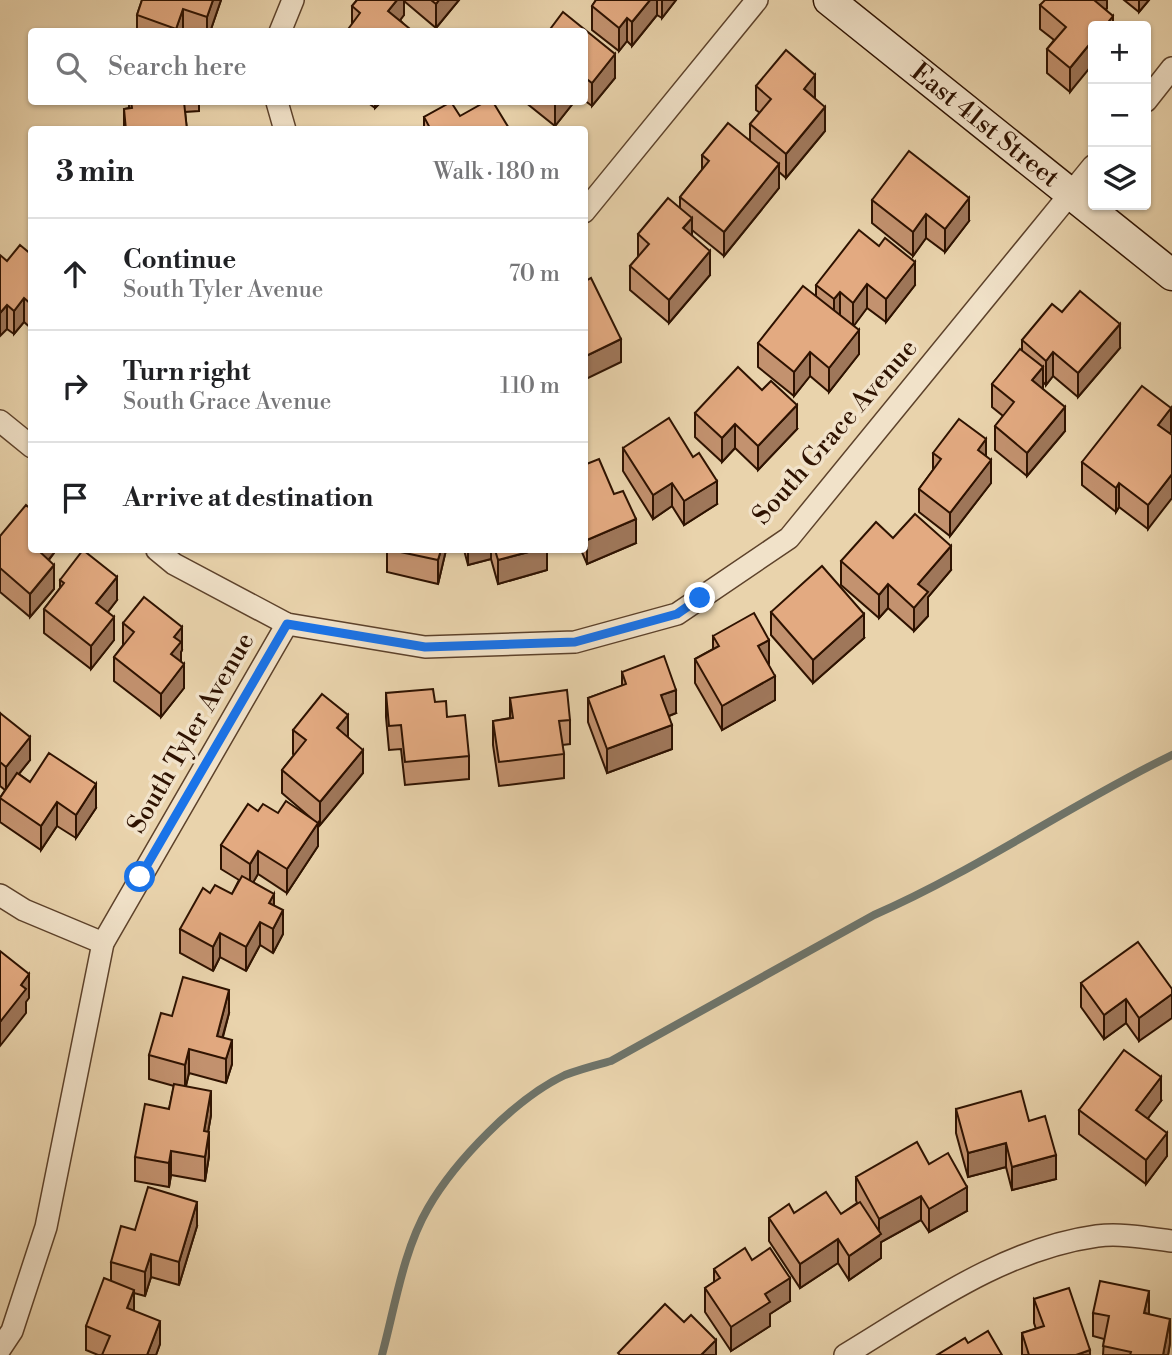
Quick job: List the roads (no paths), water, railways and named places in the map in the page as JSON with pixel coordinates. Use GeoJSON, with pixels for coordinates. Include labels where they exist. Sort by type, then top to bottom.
{"type":"FeatureCollection","features":[{"type":"Feature","properties":{"kind":"street"},"geometry":{"type":"LineString","coordinates":[[282,28],[293,0]]}},
{"type":"Feature","properties":{"kind":"street"},"geometry":{"type":"LineString","coordinates":[[588,207],[757,0]]}},
{"type":"Feature","properties":{"kind":"street","name":"East 41st Street"},"geometry":{"type":"LineString","coordinates":[[829,0],[1172,275]]}},
{"type":"Feature","properties":{"kind":"street"},"geometry":{"type":"LineString","coordinates":[[1151,95],[1172,68]]}},
{"type":"Feature","properties":{"kind":"street"},"geometry":{"type":"LineString","coordinates":[[278,105],[284,126]]}},
{"type":"Feature","properties":{"kind":"street","name":"South Grace Avenue"},"geometry":{"type":"LineString","coordinates":[[161,553],[174,564],[287,624],[425,647],[575,642],[677,614],[789,538],[1088,172]]}},
{"type":"Feature","properties":{"kind":"street"},"geometry":{"type":"LineString","coordinates":[[0,421],[28,444]]}},
{"type":"Feature","properties":{"kind":"street","name":"South Tyler Avenue"},"geometry":{"type":"LineString","coordinates":[[0,1349],[12,1331],[46,1227],[103,943],[287,624]]}},
{"type":"Feature","properties":{"kind":"street"},"geometry":{"type":"LineString","coordinates":[[0,895],[24,910],[103,943]]}},
{"type":"Feature","properties":{"kind":"street"},"geometry":{"type":"LineString","coordinates":[[845,1355],[980,1274],[1044,1249],[1098,1236],[1172,1241]]}},
{"type":"Feature","properties":{"kind":"waterway"},"geometry":{"type":"LineString","coordinates":[[382,1355],[400,1280],[412,1242],[428,1208],[470,1151],[527,1099],[565,1075],[611,1061],[874,915],[950,878],[1097,794],[1172,755]]}}]}
